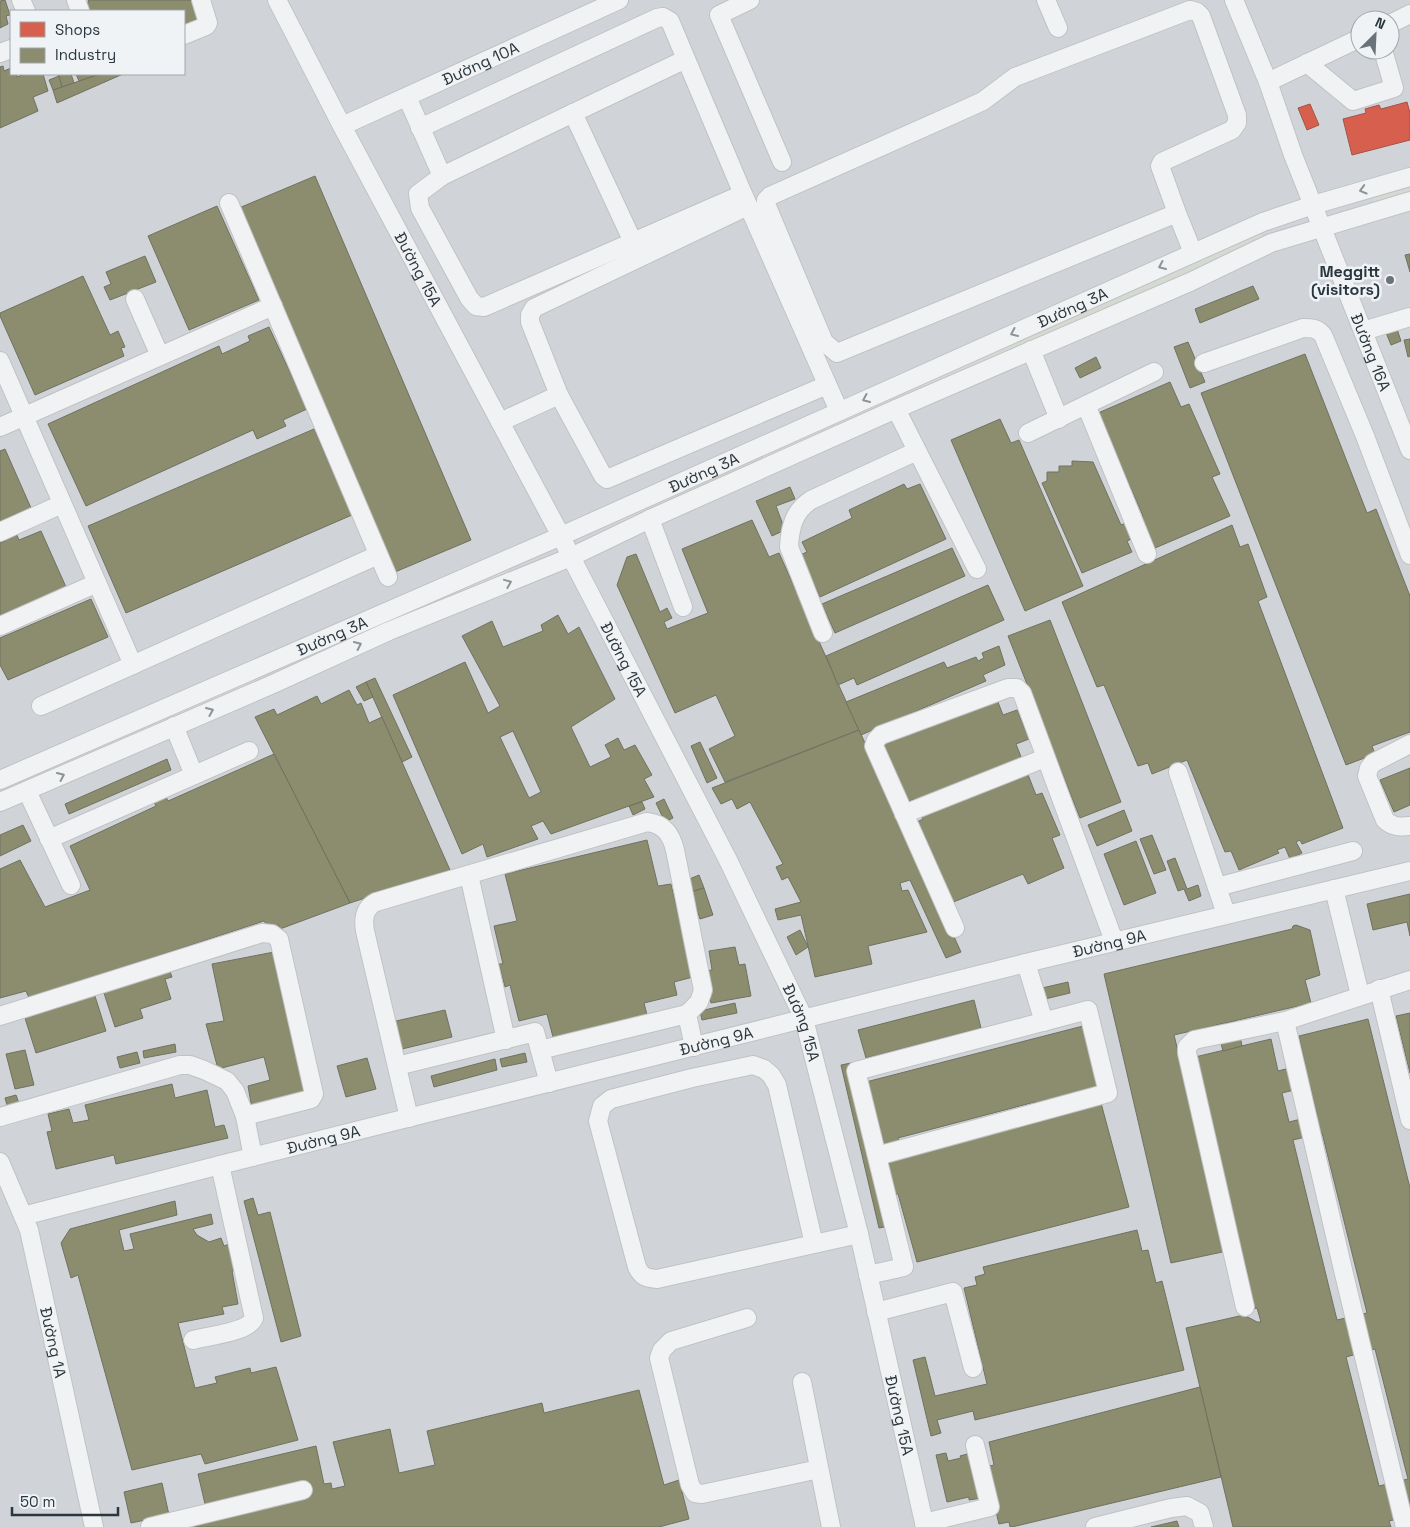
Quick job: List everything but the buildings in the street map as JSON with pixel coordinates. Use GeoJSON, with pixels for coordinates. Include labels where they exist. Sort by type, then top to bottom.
{"type":"FeatureCollection","features":[{"type":"Feature","properties":{"kind":"street"},"geometry":{"type":"LineString","coordinates":[[185,35],[206,26],[208,23],[201,0]]}},
{"type":"Feature","properties":{"kind":"street","name":"Đường 15A"},"geometry":{"type":"LineString","coordinates":[[277,0],[342,126],[561,536],[570,557],[728,860],[804,1019],[859,1234],[925,1525]]}},
{"type":"Feature","properties":{"kind":"street","name":"Đường 10A"},"geometry":{"type":"LineString","coordinates":[[342,126],[619,0]]}},
{"type":"Feature","properties":{"kind":"street"},"geometry":{"type":"LineString","coordinates":[[750,0],[721,6],[719,15],[782,162]]}},
{"type":"Feature","properties":{"kind":"street"},"geometry":{"type":"LineString","coordinates":[[1046,0],[1058,28]]}},
{"type":"Feature","properties":{"kind":"street"},"geometry":{"type":"LineString","coordinates":[[1234,0],[1268,82],[1313,205]]}},
{"type":"Feature","properties":{"kind":"street"},"geometry":{"type":"LineString","coordinates":[[1177,213],[837,353],[824,342],[766,204],[766,200],[770,196],[970,108],[983,101],[1015,77],[1190,10],[1197,12],[1200,16],[1237,115],[1237,122],[1232,130],[1162,162],[1160,166],[1193,253]]}},
{"type":"Feature","properties":{"kind":"street"},"geometry":{"type":"LineString","coordinates":[[420,128],[656,18],[663,17],[670,21],[746,200],[839,410]]}},
{"type":"Feature","properties":{"kind":"street"},"geometry":{"type":"LineString","coordinates":[[1268,82],[1350,43]]}},
{"type":"Feature","properties":{"kind":"street"},"geometry":{"type":"LineString","coordinates":[[686,59],[442,176],[418,194],[420,208],[469,298],[476,306],[484,307],[634,242],[746,200]]}},
{"type":"Feature","properties":{"kind":"street"},"geometry":{"type":"LineString","coordinates":[[1308,63],[1353,101],[1394,88],[1386,60]]}},
{"type":"Feature","properties":{"kind":"street"},"geometry":{"type":"LineString","coordinates":[[407,97],[442,176]]}},
{"type":"Feature","properties":{"kind":"street"},"geometry":{"type":"LineString","coordinates":[[573,113],[634,242]]}},
{"type":"Feature","properties":{"kind":"street","name":"Đường 3A"},"geometry":{"type":"LineString","coordinates":[[0,780],[561,536],[839,410],[1263,222],[1313,205],[1410,177]]}},
{"type":"Feature","properties":{"kind":"street"},"geometry":{"type":"LineString","coordinates":[[746,200],[534,308],[530,316],[530,322],[559,395],[603,476],[607,479],[827,385]]}},
{"type":"Feature","properties":{"kind":"street","name":"Đường 3A"},"geometry":{"type":"LineString","coordinates":[[0,802],[273,684],[389,631],[570,557],[650,519],[896,409],[1190,282],[1271,243],[1322,226],[1410,201]]}},
{"type":"Feature","properties":{"kind":"street"},"geometry":{"type":"LineString","coordinates":[[229,202],[388,577]]}},
{"type":"Feature","properties":{"kind":"street","name":"Đường 16A"},"geometry":{"type":"LineString","coordinates":[[1313,205],[1410,450]]}},
{"type":"Feature","properties":{"kind":"street"},"geometry":{"type":"LineString","coordinates":[[135,299],[160,356]]}},
{"type":"Feature","properties":{"kind":"street"},"geometry":{"type":"LineString","coordinates":[[0,427],[273,306]]}},
{"type":"Feature","properties":{"kind":"street"},"geometry":{"type":"LineString","coordinates":[[1364,331],[1410,317]]}},
{"type":"Feature","properties":{"kind":"street"},"geometry":{"type":"LineString","coordinates":[[1204,363],[1304,328],[1319,330],[1323,335],[1366,436],[1410,556]]}},
{"type":"Feature","properties":{"kind":"street"},"geometry":{"type":"LineString","coordinates":[[1031,350],[1059,419]]}},
{"type":"Feature","properties":{"kind":"street"},"geometry":{"type":"LineString","coordinates":[[0,361],[133,665]]}},
{"type":"Feature","properties":{"kind":"street"},"geometry":{"type":"LineString","coordinates":[[1028,433],[1154,372]]}},
{"type":"Feature","properties":{"kind":"street"},"geometry":{"type":"LineString","coordinates":[[500,422],[559,395]]}},
{"type":"Feature","properties":{"kind":"street"},"geometry":{"type":"LineString","coordinates":[[1086,405],[1147,554]]}},
{"type":"Feature","properties":{"kind":"street"},"geometry":{"type":"LineString","coordinates":[[896,409],[977,569]]}},
{"type":"Feature","properties":{"kind":"street"},"geometry":{"type":"LineString","coordinates":[[823,633],[789,547],[797,515],[802,507],[811,500],[917,451]]}},
{"type":"Feature","properties":{"kind":"street"},"geometry":{"type":"LineString","coordinates":[[0,532],[62,504]]}},
{"type":"Feature","properties":{"kind":"street"},"geometry":{"type":"LineString","coordinates":[[650,519],[683,607]]}},
{"type":"Feature","properties":{"kind":"street"},"geometry":{"type":"LineString","coordinates":[[41,706],[378,556]]}},
{"type":"Feature","properties":{"kind":"street"},"geometry":{"type":"LineString","coordinates":[[0,626],[96,583]]}},
{"type":"Feature","properties":{"kind":"street"},"geometry":{"type":"LineString","coordinates":[[955,928],[874,746],[876,740],[881,735],[1008,688],[1017,688],[1022,693],[1114,941]]}},
{"type":"Feature","properties":{"kind":"street"},"geometry":{"type":"LineString","coordinates":[[174,726],[194,775]]}},
{"type":"Feature","properties":{"kind":"street"},"geometry":{"type":"LineString","coordinates":[[1410,744],[1373,763],[1369,768],[1367,776],[1384,820],[1398,827],[1410,826]]}},
{"type":"Feature","properties":{"kind":"street"},"geometry":{"type":"LineString","coordinates":[[49,839],[249,751]]}},
{"type":"Feature","properties":{"kind":"street"},"geometry":{"type":"LineString","coordinates":[[904,814],[1045,758]]}},
{"type":"Feature","properties":{"kind":"street"},"geometry":{"type":"LineString","coordinates":[[1178,772],[1226,914]]}},
{"type":"Feature","properties":{"kind":"street"},"geometry":{"type":"LineString","coordinates":[[26,791],[71,886]]}},
{"type":"Feature","properties":{"kind":"street"},"geometry":{"type":"LineString","coordinates":[[409,1118],[365,931],[364,918],[371,904],[647,822],[662,827],[669,833],[673,842],[703,990],[699,1002],[687,1014],[540,1050]]}},
{"type":"Feature","properties":{"kind":"street"},"geometry":{"type":"LineString","coordinates":[[1217,887],[1353,851]]}},
{"type":"Feature","properties":{"kind":"street","name":"Đường 9A"},"geometry":{"type":"LineString","coordinates":[[23,1216],[253,1156],[1114,941],[1410,871]]}},
{"type":"Feature","properties":{"kind":"street"},"geometry":{"type":"LineString","coordinates":[[469,875],[506,1040]]}},
{"type":"Feature","properties":{"kind":"street"},"geometry":{"type":"LineString","coordinates":[[1334,889],[1360,995]]}},
{"type":"Feature","properties":{"kind":"street"},"geometry":{"type":"LineString","coordinates":[[0,1016],[262,933],[272,934],[279,939],[314,1094],[311,1099],[245,1116]]}},
{"type":"Feature","properties":{"kind":"street"},"geometry":{"type":"LineString","coordinates":[[1026,963],[1044,1022]]}},
{"type":"Feature","properties":{"kind":"street"},"geometry":{"type":"LineString","coordinates":[[1245,1307],[1187,1047],[1194,1040],[1285,1021],[1410,980]]}},
{"type":"Feature","properties":{"kind":"street"},"geometry":{"type":"LineString","coordinates":[[1379,989],[1410,1120]]}},
{"type":"Feature","properties":{"kind":"street"},"geometry":{"type":"LineString","coordinates":[[868,1275],[904,1267],[856,1072],[1088,1010],[1108,1093],[877,1156]]}},
{"type":"Feature","properties":{"kind":"street"},"geometry":{"type":"LineString","coordinates":[[687,1014],[694,1047]]}},
{"type":"Feature","properties":{"kind":"street"},"geometry":{"type":"LineString","coordinates":[[1285,1021],[1405,1527]]}},
{"type":"Feature","properties":{"kind":"street"},"geometry":{"type":"LineString","coordinates":[[397,1066],[536,1032],[549,1083]]}},
{"type":"Feature","properties":{"kind":"street"},"geometry":{"type":"LineString","coordinates":[[0,1117],[180,1065],[197,1067],[227,1081],[235,1091],[245,1116],[253,1156]]}},
{"type":"Feature","properties":{"kind":"street"},"geometry":{"type":"LineString","coordinates":[[814,1244],[777,1085],[771,1075],[764,1069],[753,1065],[712,1074],[611,1099],[602,1106],[598,1121],[637,1268],[646,1278],[657,1280],[859,1234]]}},
{"type":"Feature","properties":{"kind":"street","name":"Đường 1A"},"geometry":{"type":"LineString","coordinates":[[0,1162],[29,1230],[94,1527]]}},
{"type":"Feature","properties":{"kind":"street"},"geometry":{"type":"LineString","coordinates":[[193,1340],[244,1328],[254,1318],[220,1165]]}},
{"type":"Feature","properties":{"kind":"street"},"geometry":{"type":"LineString","coordinates":[[876,1312],[953,1292],[973,1368]]}},
{"type":"Feature","properties":{"kind":"street"},"geometry":{"type":"LineString","coordinates":[[747,1318],[671,1342],[662,1350],[659,1358],[690,1485],[695,1493],[702,1494],[819,1468]]}},
{"type":"Feature","properties":{"kind":"street"},"geometry":{"type":"LineString","coordinates":[[802,1382],[831,1527]]}},
{"type":"Feature","properties":{"kind":"street"},"geometry":{"type":"LineString","coordinates":[[925,1525],[990,1507],[975,1445]]}},
{"type":"Feature","properties":{"kind":"street"},"geometry":{"type":"LineString","coordinates":[[150,1527],[169,1525],[303,1490]]}},
{"type":"Feature","properties":{"kind":"street"},"geometry":{"type":"LineString","coordinates":[[1095,1527],[1171,1508],[1188,1506],[1200,1513],[1204,1527]]}},
{"type":"Feature","properties":{"kind":"shaded area"},"geometry":{"type":"Polygon","coordinates":[[[0,0],[1410,0],[1410,1527],[0,1527],[0,0]]]}},
{"type":"Feature","properties":{"kind":"shaded area"},"geometry":{"type":"Polygon","coordinates":[[[1410,185],[1410,192],[1374,203],[1372,196],[1410,185]]]}},
{"type":"Feature","properties":{"kind":"shaded area"},"geometry":{"type":"Polygon","coordinates":[[[1260,233],[1263,239],[1191,273],[621,524],[619,519],[1260,233]]]}},
{"type":"Feature","properties":{"kind":"shaded area"},"geometry":{"type":"Polygon","coordinates":[[[505,569],[508,574],[0,794],[0,789],[505,569]]]}},
{"type":"Feature","properties":{"kind":"place","name":"Meggitt (visitors)"},"geometry":{"type":"Point","coordinates":[1390,280]}}]}
